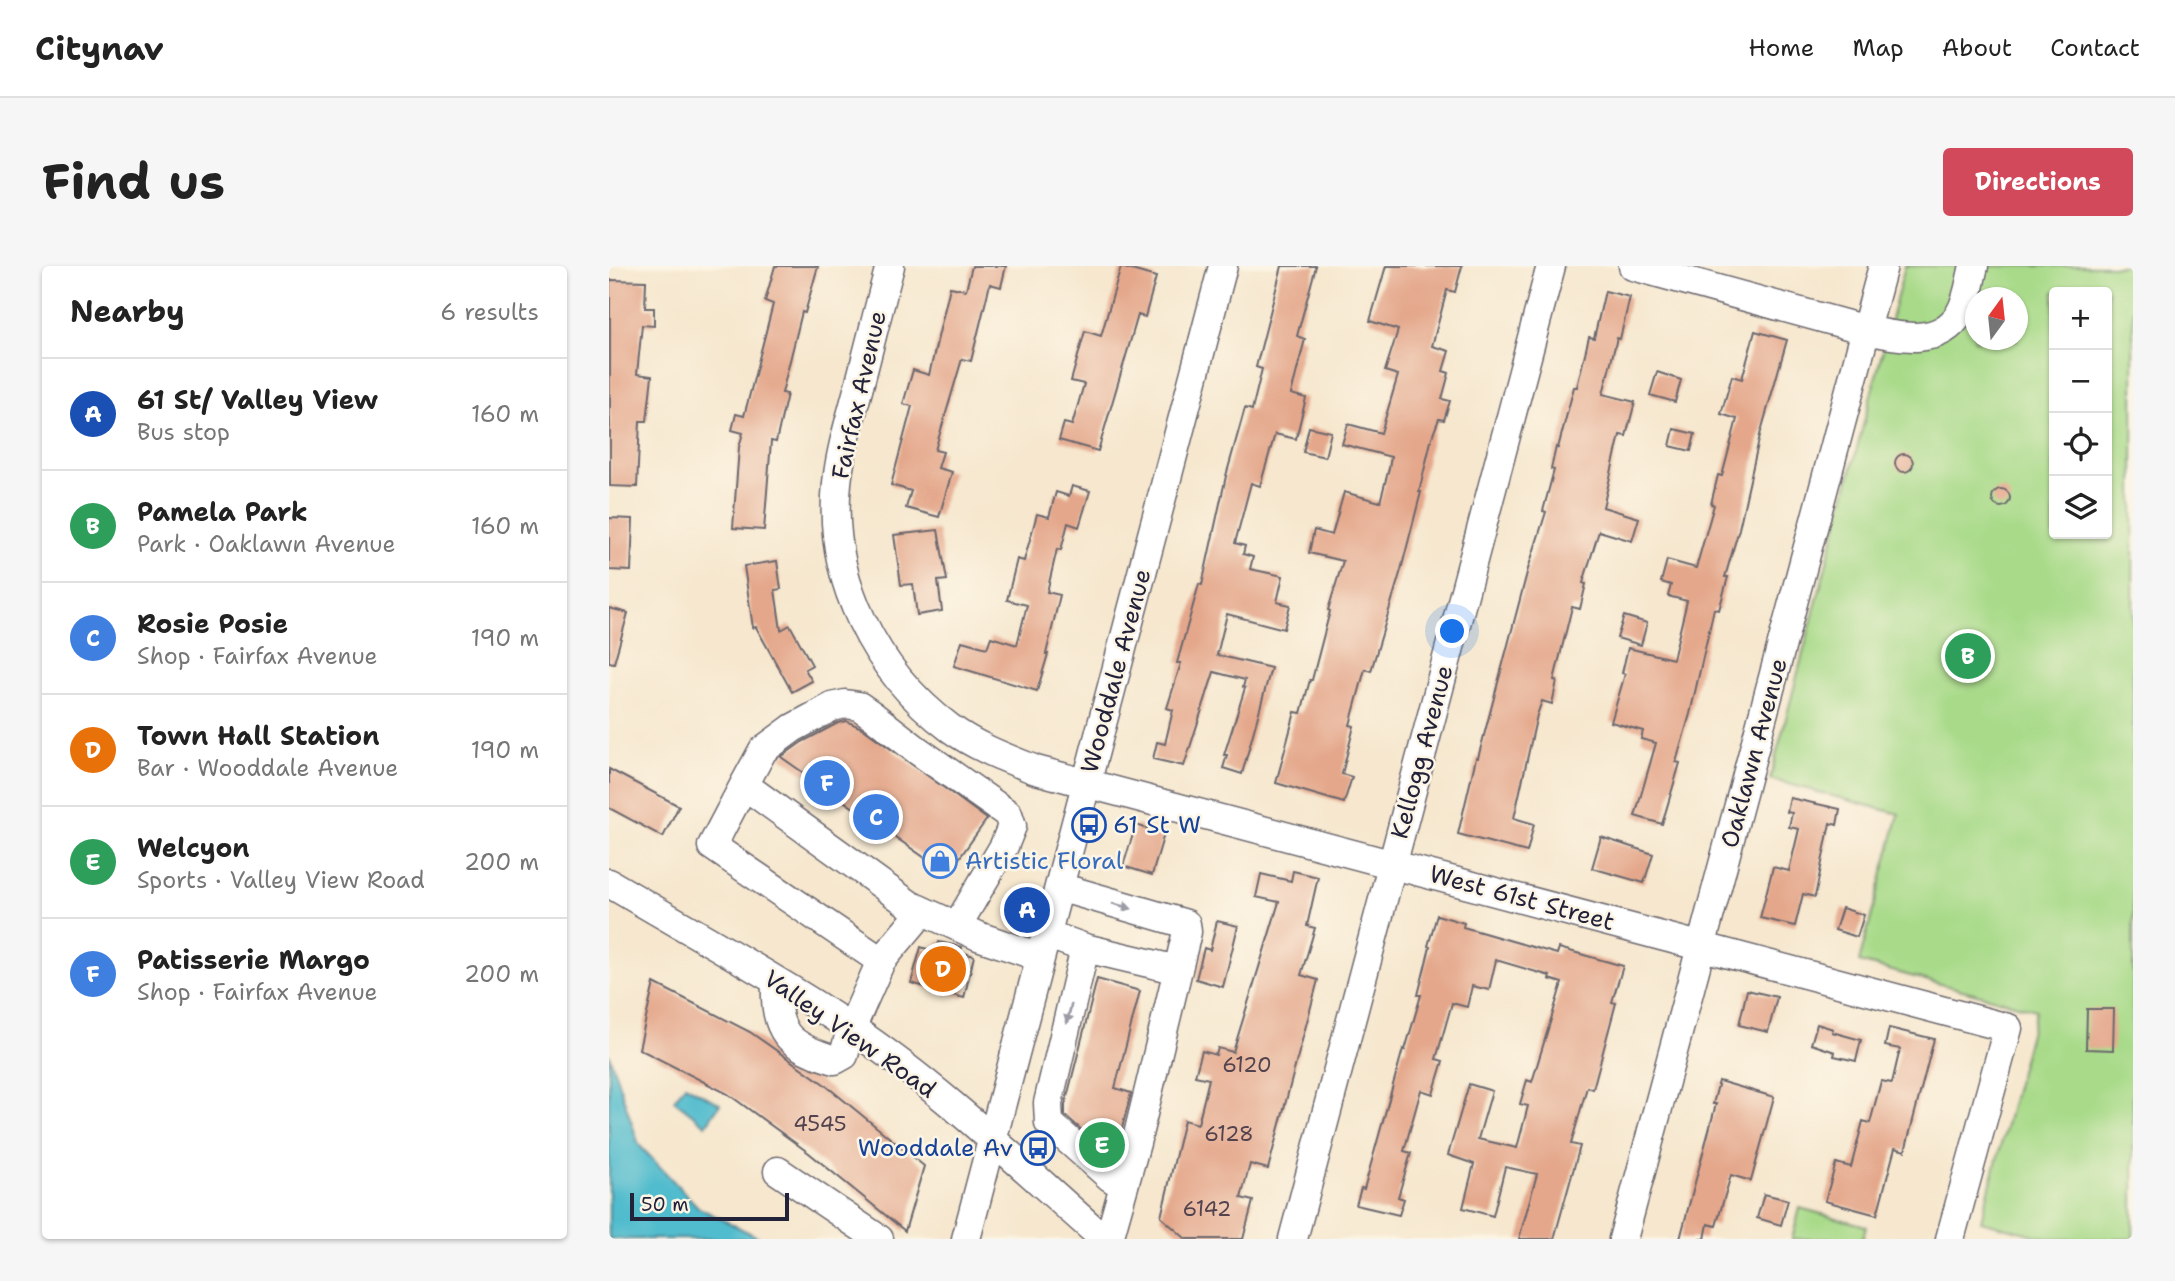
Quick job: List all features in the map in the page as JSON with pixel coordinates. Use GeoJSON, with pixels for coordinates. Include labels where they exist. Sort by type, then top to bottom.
{"type":"FeatureCollection","features":[{"type":"Feature","properties":{"kind":"street","name":"Fairfax Avenue"},"geometry":{"type":"LineString","coordinates":[[890,266],[845,437],[837,484],[836,531],[845,578],[862,621],[884,662],[914,698],[961,735],[991,752],[1036,770]]}},
{"type":"Feature","properties":{"kind":"street","name":"Wooddale Avenue"},"geometry":{"type":"LineString","coordinates":[[966,1239],[1223,266]]}},
{"type":"Feature","properties":{"kind":"street","name":"Kellogg Avenue"},"geometry":{"type":"LineString","coordinates":[[1293,1239],[1551,266]]}},
{"type":"Feature","properties":{"kind":"street"},"geometry":{"type":"LineString","coordinates":[[1633,266],[1896,337],[1936,335],[1950,327],[1962,311],[1975,266]]}},
{"type":"Feature","properties":{"kind":"street","name":"Oaklawn Avenue"},"geometry":{"type":"LineString","coordinates":[[1623,1239],[1883,266]]}},
{"type":"Feature","properties":{"kind":"street"},"geometry":{"type":"LineString","coordinates":[[881,961],[712,846],[762,750],[793,728],[832,707],[845,704],[859,706],[1008,814],[1011,826],[1004,846],[957,926]]}},
{"type":"Feature","properties":{"kind":"street","name":"West 61st Street"},"geometry":{"type":"LineString","coordinates":[[1036,770],[2008,1028],[1949,1239]]}},
{"type":"Feature","properties":{"kind":"street"},"geometry":{"type":"LineString","coordinates":[[744,785],[910,905],[957,926],[1043,946],[1085,948],[1178,970]]}},
{"type":"Feature","properties":{"kind":"street","name":"Valley View Road"},"geometry":{"type":"LineString","coordinates":[[609,883],[776,981],[851,1029],[934,1090],[1106,1239]]}},
{"type":"Feature","properties":{"kind":"street"},"geometry":{"type":"LineString","coordinates":[[1059,887],[1186,924],[1187,932],[1124,1186],[1106,1239]]}},
{"type":"Feature","properties":{"kind":"street"},"geometry":{"type":"LineString","coordinates":[[776,981],[775,1007],[784,1033],[806,1051],[835,1060],[843,1055],[851,1029],[881,961],[923,911]]}},
{"type":"Feature","properties":{"kind":"street"},"geometry":{"type":"LineString","coordinates":[[1085,948],[1048,1103],[1049,1123],[1110,1177],[1124,1186]]}},
{"type":"Feature","properties":{"kind":"street"},"geometry":{"type":"LineString","coordinates":[[778,1171],[879,1239]]}},
{"type":"Feature","properties":{"kind":"green space"},"geometry":{"type":"Polygon","coordinates":[[[1905,266],[2133,266],[2133,1239],[2049,1239],[1981,1221],[2036,1010],[1859,962],[1899,814],[1770,779],[1905,266]]]}},
{"type":"Feature","properties":{"kind":"green space"},"geometry":{"type":"Polygon","coordinates":[[[1800,1208],[1866,1226],[1863,1239],[1792,1239],[1800,1208]]]}},
{"type":"Feature","properties":{"kind":"water"},"geometry":{"type":"Polygon","coordinates":[[[609,1054],[639,1145],[699,1208],[762,1239],[609,1239],[609,1054]]]}},
{"type":"Feature","properties":{"kind":"water"},"geometry":{"type":"Polygon","coordinates":[[[685,1085],[720,1104],[706,1125],[674,1100],[685,1085]]]}},
{"type":"Feature","properties":{"kind":"building"},"geometry":{"type":"Polygon","coordinates":[[[775,266],[818,266],[805,313],[802,312],[782,393],[787,394],[776,442],[771,441],[764,530],[733,528],[739,447],[743,433],[732,430],[736,414],[744,416],[752,386],[773,304],[765,301],[775,266]]]}},
{"type":"Feature","properties":{"kind":"building"},"geometry":{"type":"Polygon","coordinates":[[[972,266],[1006,266],[1001,287],[990,284],[971,361],[962,359],[935,450],[943,452],[938,468],[952,472],[939,517],[906,508],[911,491],[891,485],[912,406],[903,404],[913,370],[929,375],[950,287],[966,290],[972,266]]]}},
{"type":"Feature","properties":{"kind":"building"},"geometry":{"type":"Polygon","coordinates":[[[1282,266],[1316,266],[1297,336],[1305,339],[1291,394],[1306,398],[1296,439],[1275,434],[1260,486],[1251,483],[1235,543],[1245,546],[1243,554],[1253,557],[1250,569],[1283,576],[1277,602],[1290,605],[1284,629],[1227,614],[1217,655],[1271,668],[1242,774],[1223,768],[1227,755],[1224,755],[1245,688],[1245,680],[1214,672],[1184,766],[1153,759],[1157,742],[1165,744],[1173,710],[1167,708],[1181,663],[1177,663],[1199,584],[1202,585],[1226,476],[1245,408],[1252,410],[1262,369],[1256,367],[1282,266]]]}},
{"type":"Feature","properties":{"kind":"building"},"geometry":{"type":"Polygon","coordinates":[[[1386,266],[1462,266],[1455,292],[1447,290],[1432,346],[1449,351],[1443,371],[1449,373],[1442,399],[1450,401],[1444,420],[1439,419],[1432,437],[1401,570],[1371,671],[1365,669],[1350,725],[1354,726],[1342,774],[1352,777],[1344,803],[1276,783],[1295,712],[1301,713],[1312,680],[1330,611],[1328,610],[1343,561],[1309,553],[1314,530],[1332,535],[1344,492],[1380,502],[1389,468],[1391,457],[1342,444],[1348,424],[1381,433],[1398,375],[1385,371],[1398,330],[1370,321],[1386,266]]]}},
{"type":"Feature","properties":{"kind":"building"},"geometry":{"type":"Polygon","coordinates":[[[1121,267],[1156,277],[1145,317],[1138,315],[1098,451],[1059,440],[1064,423],[1072,425],[1084,384],[1071,381],[1085,331],[1101,336],[1121,267]]]}},
{"type":"Feature","properties":{"kind":"building"},"geometry":{"type":"Polygon","coordinates":[[[610,280],[646,281],[645,308],[654,308],[654,326],[642,325],[637,374],[652,376],[647,421],[640,421],[637,487],[610,486],[610,280]]]}},
{"type":"Feature","properties":{"kind":"building"},"geometry":{"type":"Polygon","coordinates":[[[1605,291],[1630,297],[1603,394],[1635,402],[1626,436],[1620,435],[1603,507],[1639,518],[1632,541],[1599,531],[1583,583],[1586,584],[1580,609],[1572,607],[1554,680],[1557,681],[1552,704],[1542,701],[1537,715],[1514,818],[1534,824],[1527,852],[1458,834],[1476,758],[1546,512],[1543,511],[1554,470],[1551,469],[1556,447],[1558,448],[1574,387],[1577,387],[1589,337],[1594,338],[1605,291]]]}},
{"type":"Feature","properties":{"kind":"building"},"geometry":{"type":"Polygon","coordinates":[[[1755,331],[1787,340],[1760,435],[1739,529],[1725,577],[1728,577],[1719,610],[1714,609],[1676,762],[1680,763],[1662,824],[1635,816],[1656,743],[1641,739],[1643,731],[1611,722],[1625,674],[1622,673],[1628,648],[1673,659],[1687,601],[1668,596],[1671,585],[1661,582],[1667,560],[1696,568],[1714,505],[1711,504],[1718,475],[1722,476],[1737,419],[1721,414],[1732,376],[1742,379],[1755,331]]]}},
{"type":"Feature","properties":{"kind":"building"},"geometry":{"type":"Polygon","coordinates":[[[1657,372],[1681,380],[1675,402],[1650,395],[1657,372]]]}},
{"type":"Feature","properties":{"kind":"building"},"geometry":{"type":"Polygon","coordinates":[[[1309,427],[1331,432],[1325,457],[1303,452],[1309,427]]]}},
{"type":"Feature","properties":{"kind":"building"},"geometry":{"type":"Polygon","coordinates":[[[1674,429],[1695,434],[1691,451],[1670,446],[1674,429]]]}},
{"type":"Feature","properties":{"kind":"building"},"geometry":{"type":"Polygon","coordinates":[[[1904,454],[1910,457],[1913,463],[1910,469],[1904,472],[1898,469],[1895,463],[1898,457],[1904,454]]]}},
{"type":"Feature","properties":{"kind":"building"},"geometry":{"type":"Polygon","coordinates":[[[1072,486],[1090,491],[1079,527],[1068,523],[1061,550],[1057,549],[1047,592],[1060,595],[1037,691],[954,666],[962,641],[987,648],[991,637],[1017,645],[1027,605],[1007,600],[1017,559],[1024,561],[1037,514],[1049,517],[1056,492],[1069,496],[1072,486]]]}},
{"type":"Feature","properties":{"kind":"building"},"geometry":{"type":"Polygon","coordinates":[[[2001,489],[2007,492],[2010,498],[2007,504],[2001,507],[1995,504],[1992,498],[1995,492],[2001,489]]]}},
{"type":"Feature","properties":{"kind":"building"},"geometry":{"type":"Polygon","coordinates":[[[609,518],[633,519],[631,571],[609,570],[609,518]]]}},
{"type":"Feature","properties":{"kind":"building"},"geometry":{"type":"Polygon","coordinates":[[[938,530],[947,580],[938,581],[942,611],[917,615],[913,584],[901,585],[894,535],[938,530]]]}},
{"type":"Feature","properties":{"kind":"building"},"geometry":{"type":"Polygon","coordinates":[[[777,561],[781,589],[775,590],[781,630],[790,625],[812,665],[805,669],[812,681],[792,692],[756,627],[753,628],[744,566],[777,561]]]}},
{"type":"Feature","properties":{"kind":"building"},"geometry":{"type":"Polygon","coordinates":[[[609,608],[628,613],[614,663],[609,662],[609,608]]]}},
{"type":"Feature","properties":{"kind":"building"},"geometry":{"type":"Polygon","coordinates":[[[1624,616],[1647,623],[1641,645],[1617,638],[1624,616]]]}},
{"type":"Feature","properties":{"kind":"building"},"geometry":{"type":"Polygon","coordinates":[[[846,721],[862,728],[987,819],[948,874],[781,757],[802,742],[846,721]]]}},
{"type":"Feature","properties":{"kind":"building"},"geometry":{"type":"Polygon","coordinates":[[[609,769],[679,806],[663,837],[609,808],[609,769]]]}},
{"type":"Feature","properties":{"kind":"building"},"geometry":{"type":"Polygon","coordinates":[[[1790,798],[1840,809],[1837,825],[1830,823],[1815,897],[1803,894],[1795,926],[1760,918],[1773,867],[1789,871],[1799,829],[1789,827],[1792,813],[1787,812],[1790,798]]]}},
{"type":"Feature","properties":{"kind":"building"},"geometry":{"type":"Polygon","coordinates":[[[1136,825],[1164,834],[1152,875],[1123,866],[1136,825]]]}},
{"type":"Feature","properties":{"kind":"building"},"geometry":{"type":"Polygon","coordinates":[[[1601,837],[1653,854],[1644,883],[1592,868],[1601,837]]]}},
{"type":"Feature","properties":{"kind":"building"},"geometry":{"type":"Polygon","coordinates":[[[1293,871],[1318,877],[1307,926],[1315,928],[1301,975],[1318,980],[1268,1169],[1250,1164],[1241,1198],[1253,1201],[1243,1239],[1186,1239],[1161,1217],[1184,1120],[1198,1124],[1209,1079],[1195,1076],[1202,1051],[1216,1055],[1218,1048],[1233,1052],[1279,902],[1256,897],[1261,874],[1291,881],[1293,871]]]}},
{"type":"Feature","properties":{"kind":"building"},"geometry":{"type":"Polygon","coordinates":[[[1842,908],[1864,915],[1857,937],[1835,930],[1842,908]]]}},
{"type":"Feature","properties":{"kind":"building"},"geometry":{"type":"Polygon","coordinates":[[[1437,915],[1464,923],[1463,927],[1557,954],[1559,948],[1623,966],[1612,1002],[1616,1003],[1593,1089],[1587,1087],[1571,1144],[1580,1146],[1554,1239],[1519,1239],[1537,1174],[1505,1167],[1493,1216],[1463,1208],[1474,1164],[1448,1155],[1469,1084],[1492,1091],[1478,1139],[1517,1148],[1528,1106],[1520,1104],[1527,1080],[1532,1082],[1562,983],[1549,979],[1550,976],[1496,960],[1489,990],[1472,986],[1467,1007],[1452,1003],[1436,1059],[1443,1061],[1433,1094],[1421,1090],[1404,1151],[1411,1153],[1398,1197],[1404,1199],[1399,1215],[1356,1205],[1361,1188],[1364,1189],[1421,995],[1418,995],[1437,915]]]}},
{"type":"Feature","properties":{"kind":"building"},"geometry":{"type":"Polygon","coordinates":[[[1217,921],[1238,926],[1223,987],[1196,979],[1204,948],[1210,950],[1217,921]]]}},
{"type":"Feature","properties":{"kind":"building"},"geometry":{"type":"Polygon","coordinates":[[[939,942],[962,947],[961,952],[974,956],[964,998],[911,983],[921,947],[936,952],[939,942]]]}},
{"type":"Feature","properties":{"kind":"building"},"geometry":{"type":"Polygon","coordinates":[[[1097,979],[1140,991],[1115,1088],[1131,1093],[1114,1159],[1065,1115],[1065,1105],[1097,979]]]}},
{"type":"Feature","properties":{"kind":"building"},"geometry":{"type":"Polygon","coordinates":[[[654,983],[750,1032],[824,1084],[924,1166],[905,1231],[809,1153],[728,1094],[639,1049],[654,983]]]}},
{"type":"Feature","properties":{"kind":"building"},"geometry":{"type":"Polygon","coordinates":[[[1747,990],[1777,997],[1768,1032],[1739,1025],[1747,990]]]}},
{"type":"Feature","properties":{"kind":"building"},"geometry":{"type":"Polygon","coordinates":[[[2087,1009],[2114,1009],[2113,1050],[2086,1049],[2087,1009]]]}},
{"type":"Feature","properties":{"kind":"building"},"geometry":{"type":"Polygon","coordinates":[[[1817,1024],[1833,1029],[1832,1032],[1861,1040],[1856,1061],[1834,1056],[1835,1052],[1811,1044],[1817,1024]]]}},
{"type":"Feature","properties":{"kind":"building"},"geometry":{"type":"Polygon","coordinates":[[[1889,1028],[1934,1039],[1905,1151],[1895,1148],[1877,1215],[1825,1201],[1836,1163],[1851,1167],[1863,1121],[1870,1123],[1881,1081],[1892,1083],[1900,1049],[1885,1046],[1889,1028]]]}},
{"type":"Feature","properties":{"kind":"building"},"geometry":{"type":"Polygon","coordinates":[[[1719,1081],[1774,1097],[1751,1181],[1731,1175],[1716,1226],[1708,1224],[1705,1239],[1680,1239],[1716,1104],[1713,1104],[1719,1081]]]}},
{"type":"Feature","properties":{"kind":"building"},"geometry":{"type":"Polygon","coordinates":[[[1764,1194],[1788,1200],[1781,1225],[1757,1218],[1764,1194]]]}},
{"type":"Feature","properties":{"kind":"place","name":"Pamela Park"},"geometry":{"type":"Point","coordinates":[1968,656]}},
{"type":"Feature","properties":{"kind":"place","name":"Patisserie Margo"},"geometry":{"type":"Point","coordinates":[827,783]}},
{"type":"Feature","properties":{"kind":"place","name":"Rosie Posie"},"geometry":{"type":"Point","coordinates":[876,817]}},
{"type":"Feature","properties":{"kind":"place","name":"61 St W"},"geometry":{"type":"Point","coordinates":[1089,825]}},
{"type":"Feature","properties":{"kind":"place","name":"Artistic Floral"},"geometry":{"type":"Point","coordinates":[940,861]}},
{"type":"Feature","properties":{"kind":"place","name":"61 St/ Valley View"},"geometry":{"type":"Point","coordinates":[1027,910]}},
{"type":"Feature","properties":{"kind":"place","name":"Town Hall Station"},"geometry":{"type":"Point","coordinates":[943,969]}},
{"type":"Feature","properties":{"kind":"place","name":"Welcyon"},"geometry":{"type":"Point","coordinates":[1102,1145]}},
{"type":"Feature","properties":{"kind":"place","name":"Wooddale Av"},"geometry":{"type":"Point","coordinates":[1038,1148]}}]}
